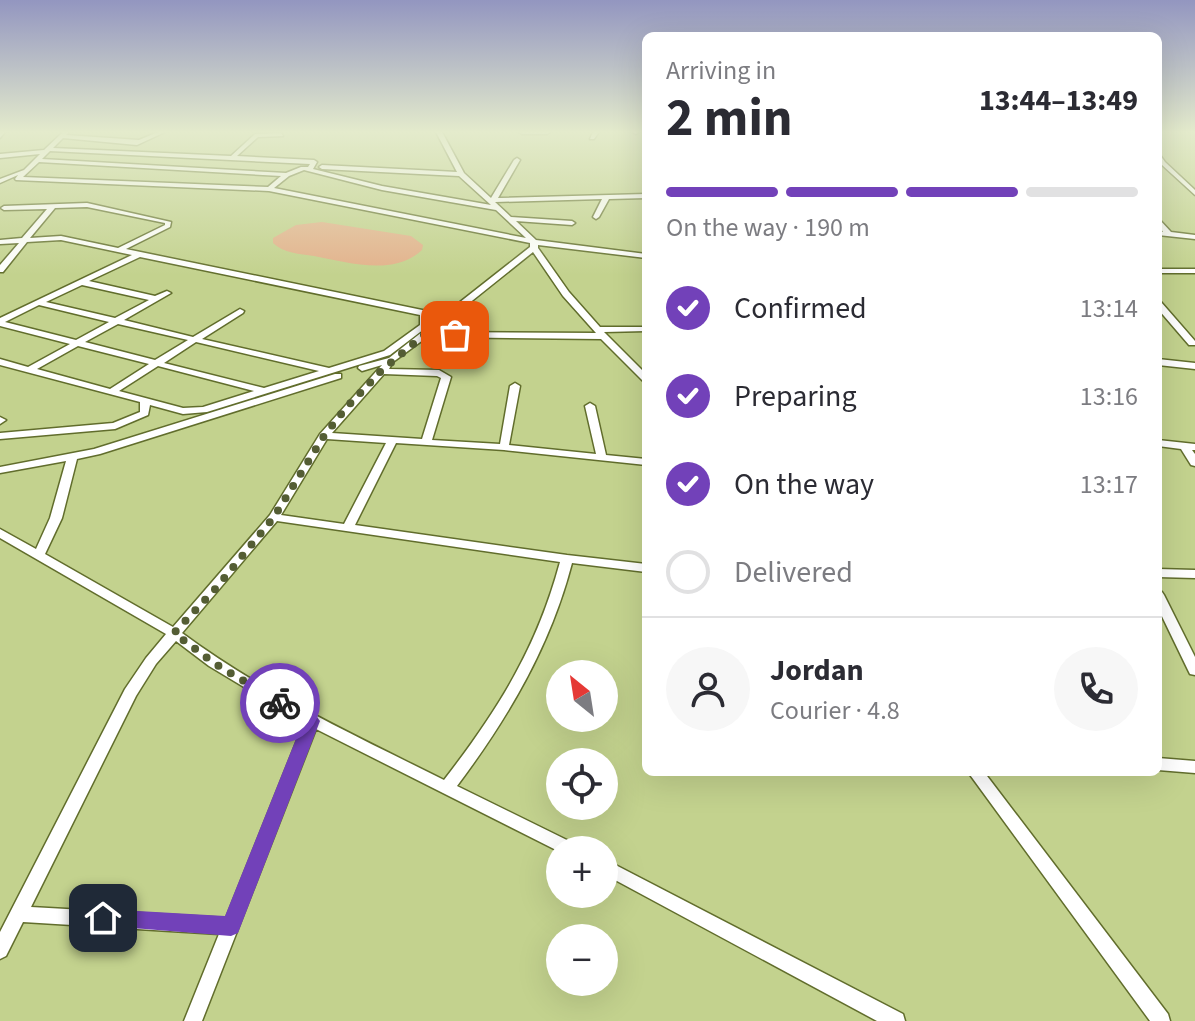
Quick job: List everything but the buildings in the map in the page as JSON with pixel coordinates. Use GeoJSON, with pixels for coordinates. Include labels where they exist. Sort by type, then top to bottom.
{"type":"FeatureCollection","features":[{"type":"Feature","properties":{"kind":"street"},"geometry":{"type":"LineString","coordinates":[[34,180],[269,189],[534,245],[642,256]]}},
{"type":"Feature","properties":{"kind":"street"},"geometry":{"type":"LineString","coordinates":[[269,189],[281,180]]}},
{"type":"Feature","properties":{"kind":"street"},"geometry":{"type":"LineString","coordinates":[[352,180],[382,188],[494,203],[642,196]]}},
{"type":"Feature","properties":{"kind":"street"},"geometry":{"type":"LineString","coordinates":[[467,180],[534,245],[566,294],[642,375]]}},
{"type":"Feature","properties":{"kind":"street"},"geometry":{"type":"LineString","coordinates":[[494,203],[506,180]]}},
{"type":"Feature","properties":{"kind":"street"},"geometry":{"type":"LineString","coordinates":[[596,217],[606,198]]}},
{"type":"Feature","properties":{"kind":"street"},"geometry":{"type":"LineString","coordinates":[[4,208],[87,205],[168,222],[168,226],[119,250]]}},
{"type":"Feature","properties":{"kind":"street"},"geometry":{"type":"LineString","coordinates":[[0,270],[50,209],[48,206]]}},
{"type":"Feature","properties":{"kind":"street"},"geometry":{"type":"LineString","coordinates":[[509,219],[572,223]]}},
{"type":"Feature","properties":{"kind":"street"},"geometry":{"type":"LineString","coordinates":[[1162,225],[1169,234]]}},
{"type":"Feature","properties":{"kind":"street"},"geometry":{"type":"LineString","coordinates":[[1162,233],[1195,237]]}},
{"type":"Feature","properties":{"kind":"street"},"geometry":{"type":"LineString","coordinates":[[0,242],[61,238],[424,313],[424,326],[387,353],[204,410],[172,408],[0,362]]}},
{"type":"Feature","properties":{"kind":"street"},"geometry":{"type":"LineString","coordinates":[[0,950],[130,693],[151,661],[274,517],[324,436],[381,371],[534,245]]}},
{"type":"Feature","properties":{"kind":"street"},"geometry":{"type":"LineString","coordinates":[[0,322],[138,254]]}},
{"type":"Feature","properties":{"kind":"street"},"geometry":{"type":"LineString","coordinates":[[1162,271],[1195,271]]}},
{"type":"Feature","properties":{"kind":"street"},"geometry":{"type":"LineString","coordinates":[[81,282],[156,299]]}},
{"type":"Feature","properties":{"kind":"street"},"geometry":{"type":"LineString","coordinates":[[29,370],[167,293]]}},
{"type":"Feature","properties":{"kind":"street"},"geometry":{"type":"LineString","coordinates":[[39,303],[329,371]]}},
{"type":"Feature","properties":{"kind":"street"},"geometry":{"type":"LineString","coordinates":[[1162,309],[1192,343]]}},
{"type":"Feature","properties":{"kind":"street"},"geometry":{"type":"LineString","coordinates":[[111,392],[240,311]]}},
{"type":"Feature","properties":{"kind":"street"},"geometry":{"type":"LineString","coordinates":[[0,322],[264,391]]}},
{"type":"Feature","properties":{"kind":"street"},"geometry":{"type":"LineString","coordinates":[[425,334],[600,333],[642,329]]}},
{"type":"Feature","properties":{"kind":"street"},"geometry":{"type":"LineString","coordinates":[[0,470],[72,458],[392,360]]}},
{"type":"Feature","properties":{"kind":"street"},"geometry":{"type":"LineString","coordinates":[[1162,362],[1195,366]]}},
{"type":"Feature","properties":{"kind":"street"},"geometry":{"type":"LineString","coordinates":[[381,371],[439,373],[446,377],[426,442]]}},
{"type":"Feature","properties":{"kind":"street"},"geometry":{"type":"LineString","coordinates":[[504,447],[515,386]]}},
{"type":"Feature","properties":{"kind":"street"},"geometry":{"type":"LineString","coordinates":[[145,401],[145,413]]}},
{"type":"Feature","properties":{"kind":"street"},"geometry":{"type":"LineString","coordinates":[[590,406],[602,458]]}},
{"type":"Feature","properties":{"kind":"street"},"geometry":{"type":"LineString","coordinates":[[0,436],[115,426],[145,413],[172,408]]}},
{"type":"Feature","properties":{"kind":"street"},"geometry":{"type":"LineString","coordinates":[[324,436],[504,447],[642,462]]}},
{"type":"Feature","properties":{"kind":"street"},"geometry":{"type":"LineString","coordinates":[[348,527],[392,441]]}},
{"type":"Feature","properties":{"kind":"street"},"geometry":{"type":"LineString","coordinates":[[1162,443],[1190,446],[1195,463]]}},
{"type":"Feature","properties":{"kind":"street"},"geometry":{"type":"LineString","coordinates":[[39,555],[64,494],[72,458]]}},
{"type":"Feature","properties":{"kind":"street"},"geometry":{"type":"LineString","coordinates":[[274,517],[642,568]]}},
{"type":"Feature","properties":{"kind":"street"},"geometry":{"type":"LineString","coordinates":[[0,533],[174,633],[214,663],[312,721],[546,837]]}},
{"type":"Feature","properties":{"kind":"street"},"geometry":{"type":"LineString","coordinates":[[447,787],[480,745],[516,690],[558,598],[567,559]]}},
{"type":"Feature","properties":{"kind":"street"},"geometry":{"type":"LineString","coordinates":[[1162,573],[1195,574]]}},
{"type":"Feature","properties":{"kind":"street"},"geometry":{"type":"LineString","coordinates":[[1162,603],[1195,670]]}},
{"type":"Feature","properties":{"kind":"street"},"geometry":{"type":"LineString","coordinates":[[193,1021],[312,721]]}},
{"type":"Feature","properties":{"kind":"street"},"geometry":{"type":"LineString","coordinates":[[1162,764],[1195,767]]}},
{"type":"Feature","properties":{"kind":"street"},"geometry":{"type":"LineString","coordinates":[[978,776],[1161,1021]]}},
{"type":"Feature","properties":{"kind":"street"},"geometry":{"type":"LineString","coordinates":[[618,873],[896,1021]]}},
{"type":"Feature","properties":{"kind":"street"},"geometry":{"type":"LineString","coordinates":[[19,914],[231,926]]}},
{"type":"Feature","properties":{"kind":"shaded area"},"geometry":{"type":"Polygon","coordinates":[[[322,222],[411,236],[423,245],[422,250],[398,263],[370,265],[292,252],[273,243],[273,238],[296,225],[322,222]]]}},
{"type":"Feature","properties":{"kind":"way so far"},"geometry":{"type":"LineString","coordinates":[[280,703],[214,663],[174,633],[217,587],[274,517],[324,436],[373,378],[425,334],[455,335]]}},
{"type":"Feature","properties":{"kind":"route"},"geometry":{"type":"LineString","coordinates":[[103,918],[231,926],[312,721],[280,703]]}}]}
